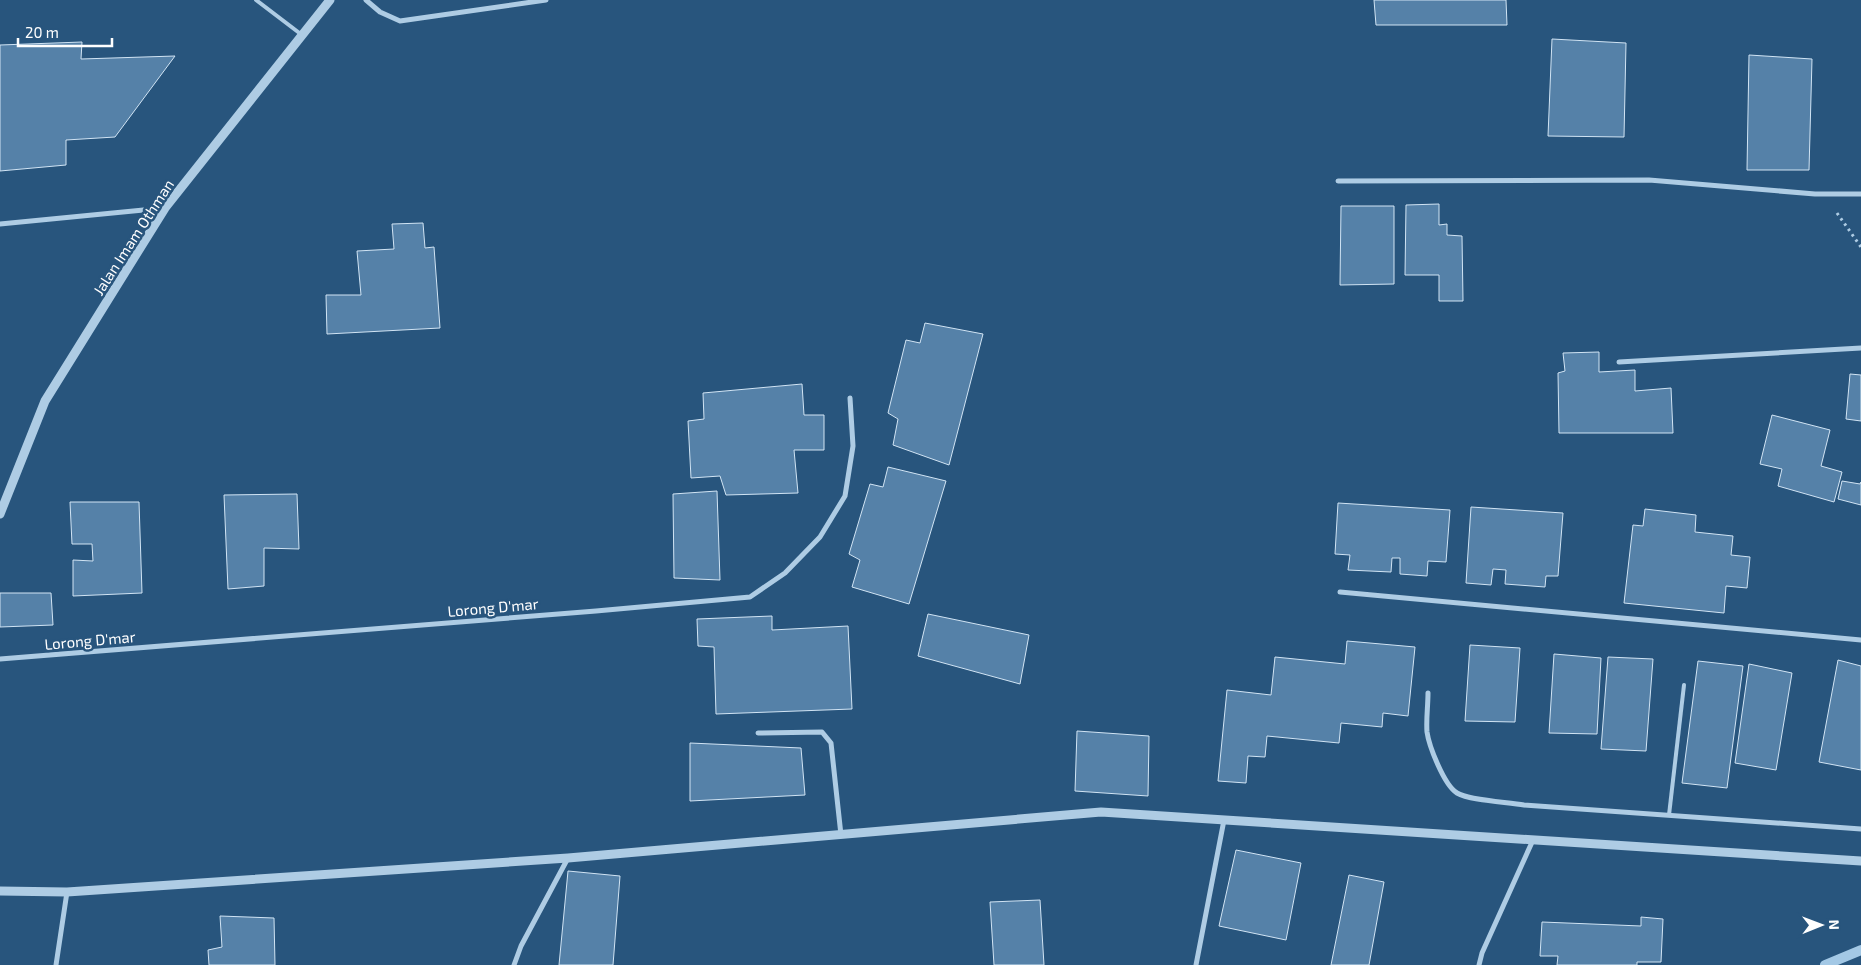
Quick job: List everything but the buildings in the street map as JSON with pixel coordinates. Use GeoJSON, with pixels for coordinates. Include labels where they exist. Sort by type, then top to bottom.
{"type":"FeatureCollection","features":[{"type":"Feature","properties":{"kind":"street","name":"Jalan Imam Othman"},"geometry":{"type":"LineString","coordinates":[[0,514],[45,401],[165,208],[330,0]]}},
{"type":"Feature","properties":{"kind":"street"},"geometry":{"type":"LineString","coordinates":[[366,0],[380,12],[400,21],[546,0]]}},
{"type":"Feature","properties":{"kind":"street"},"geometry":{"type":"LineString","coordinates":[[1338,181],[1649,180],[1815,194],[1861,194]]}},
{"type":"Feature","properties":{"kind":"street"},"geometry":{"type":"LineString","coordinates":[[0,224],[165,208]]}},
{"type":"Feature","properties":{"kind":"street"},"geometry":{"type":"LineString","coordinates":[[1619,362],[1861,348]]}},
{"type":"Feature","properties":{"kind":"street","name":"Lorong D'mar"},"geometry":{"type":"LineString","coordinates":[[0,659],[596,612],[750,597],[785,573],[820,537],[845,496],[853,446],[850,398]]}},
{"type":"Feature","properties":{"kind":"street"},"geometry":{"type":"LineString","coordinates":[[1340,592],[1861,640]]}},
{"type":"Feature","properties":{"kind":"street"},"geometry":{"type":"LineString","coordinates":[[1428,693],[1427,732],[1446,784],[1457,793],[1470,797],[1524,805],[1861,828]]}},
{"type":"Feature","properties":{"kind":"street"},"geometry":{"type":"LineString","coordinates":[[758,733],[822,732],[831,743],[841,835]]}},
{"type":"Feature","properties":{"kind":"street"},"geometry":{"type":"LineString","coordinates":[[0,891],[67,892],[568,858],[1101,812],[1861,861]]}},
{"type":"Feature","properties":{"kind":"street"},"geometry":{"type":"LineString","coordinates":[[1196,965],[1224,820]]}},
{"type":"Feature","properties":{"kind":"street"},"geometry":{"type":"LineString","coordinates":[[1479,965],[1482,953],[1533,840]]}},
{"type":"Feature","properties":{"kind":"street"},"geometry":{"type":"LineString","coordinates":[[514,965],[521,946],[568,858]]}},
{"type":"Feature","properties":{"kind":"street"},"geometry":{"type":"LineString","coordinates":[[56,965],[67,892]]}},
{"type":"Feature","properties":{"kind":"lane"},"geometry":{"type":"LineString","coordinates":[[256,0],[302,35]]}},
{"type":"Feature","properties":{"kind":"lane"},"geometry":{"type":"LineString","coordinates":[[1669,815],[1684,685]]}},
{"type":"Feature","properties":{"kind":"path"},"geometry":{"type":"LineString","coordinates":[[1815,194],[1832,205],[1861,248]]}},
{"type":"Feature","properties":{"kind":"waterway"},"geometry":{"type":"LineString","coordinates":[[1825,965],[1861,950]]}}]}
